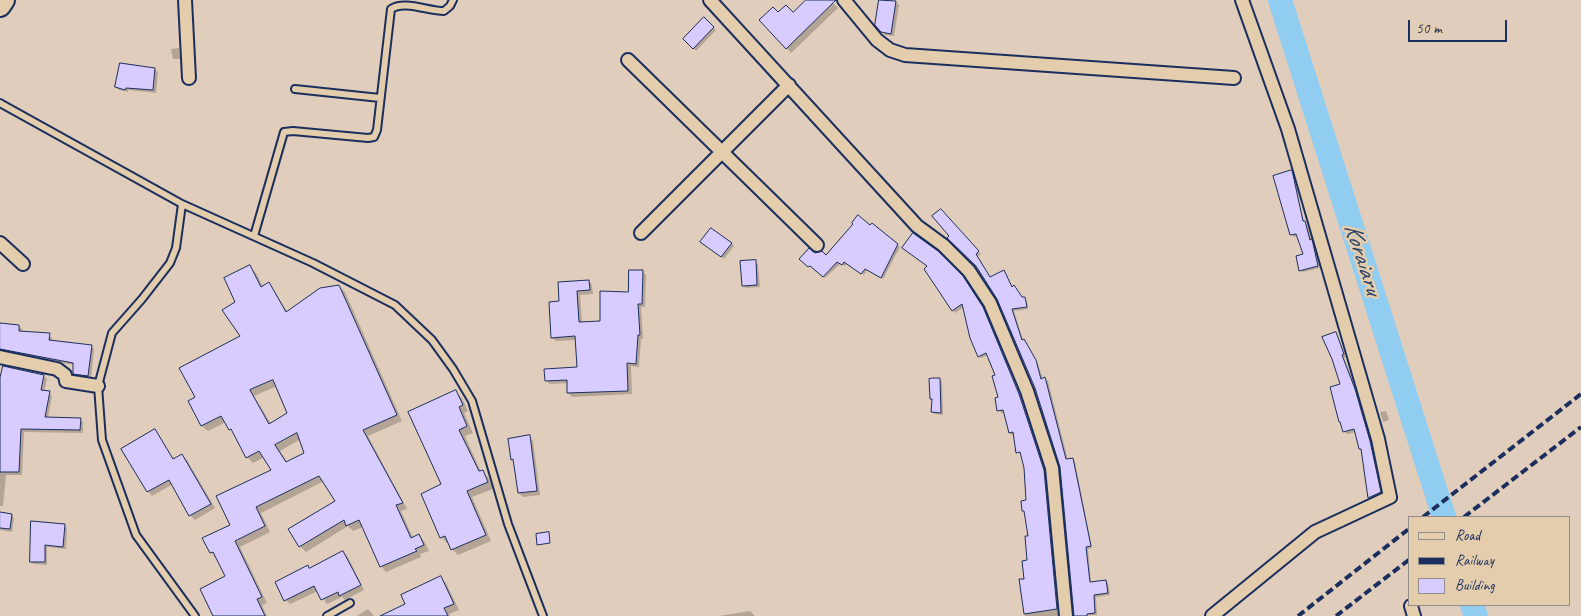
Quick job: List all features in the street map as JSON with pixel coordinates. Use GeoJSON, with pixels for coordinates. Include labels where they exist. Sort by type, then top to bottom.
{"type":"FeatureCollection","features":[{"type":"Feature","properties":{"kind":"main road"},"geometry":{"type":"LineString","coordinates":[[0,6],[4,0]]}},
{"type":"Feature","properties":{"kind":"street"},"geometry":{"type":"LineString","coordinates":[[185,0],[189,78]]}},
{"type":"Feature","properties":{"kind":"street"},"geometry":{"type":"LineString","coordinates":[[710,0],[917,226],[943,245],[969,271],[990,303],[1028,391],[1052,468],[1066,616]]}},
{"type":"Feature","properties":{"kind":"street"},"geometry":{"type":"LineString","coordinates":[[844,0],[877,40],[890,50],[905,55],[1234,78]]}},
{"type":"Feature","properties":{"kind":"street"},"geometry":{"type":"LineString","coordinates":[[1212,616],[1315,532],[1390,497],[1376,429],[1288,129],[1242,0]]}},
{"type":"Feature","properties":{"kind":"street"},"geometry":{"type":"LineString","coordinates":[[628,60],[818,245]]}},
{"type":"Feature","properties":{"kind":"street"},"geometry":{"type":"LineString","coordinates":[[641,233],[789,85]]}},
{"type":"Feature","properties":{"kind":"street"},"geometry":{"type":"LineString","coordinates":[[0,243],[23,264]]}},
{"type":"Feature","properties":{"kind":"street"},"geometry":{"type":"LineString","coordinates":[[0,358],[57,369],[65,375],[66,381],[98,386]]}},
{"type":"Feature","properties":{"kind":"lane"},"geometry":{"type":"LineString","coordinates":[[254,236],[284,132],[293,131],[371,138],[376,135],[391,9],[394,5],[405,4],[444,11],[453,0]]}},
{"type":"Feature","properties":{"kind":"lane"},"geometry":{"type":"LineString","coordinates":[[295,89],[380,98]]}},
{"type":"Feature","properties":{"kind":"lane"},"geometry":{"type":"LineString","coordinates":[[0,103],[182,204],[313,263],[395,306],[432,340],[472,400],[508,524],[544,616]]}},
{"type":"Feature","properties":{"kind":"lane"},"geometry":{"type":"LineString","coordinates":[[182,204],[176,248],[170,263],[112,333],[98,386],[102,440],[136,535],[195,616]]}},
{"type":"Feature","properties":{"kind":"lane"},"geometry":{"type":"LineString","coordinates":[[327,616],[350,603]]}},
{"type":"Feature","properties":{"kind":"building"},"geometry":{"type":"Polygon","coordinates":[[[806,0],[836,0],[786,49],[759,20],[773,7],[778,12],[786,5],[793,12],[806,0]]]}},
{"type":"Feature","properties":{"kind":"building"},"geometry":{"type":"Polygon","coordinates":[[[879,0],[896,1],[891,34],[881,32],[875,25],[879,0]]]}},
{"type":"Feature","properties":{"kind":"building"},"geometry":{"type":"Polygon","coordinates":[[[704,17],[714,27],[693,49],[683,39],[704,17]]]}},
{"type":"Feature","properties":{"kind":"building"},"geometry":{"type":"Polygon","coordinates":[[[120,63],[155,68],[153,90],[126,88],[125,90],[115,87],[120,63]]]}},
{"type":"Feature","properties":{"kind":"building"},"geometry":{"type":"Polygon","coordinates":[[[1292,170],[1303,221],[1305,221],[1310,240],[1312,239],[1318,266],[1299,271],[1296,256],[1303,254],[1296,234],[1290,235],[1273,176],[1292,170]]]}},
{"type":"Feature","properties":{"kind":"building"},"geometry":{"type":"Polygon","coordinates":[[[941,209],[979,251],[976,254],[990,277],[1004,270],[1012,287],[1014,285],[1022,297],[1025,297],[1027,307],[1012,309],[1022,340],[1024,339],[1036,360],[1041,379],[1045,377],[1066,459],[1073,458],[1091,546],[1086,547],[1090,582],[1106,580],[1108,593],[1094,595],[1095,613],[1087,614],[1087,616],[1074,616],[1060,467],[1035,388],[997,299],[976,266],[947,238],[949,236],[932,216],[941,209]]]}},
{"type":"Feature","properties":{"kind":"building"},"geometry":{"type":"Polygon","coordinates":[[[858,215],[870,225],[872,223],[898,244],[881,278],[865,269],[861,274],[844,262],[842,265],[837,262],[823,277],[799,259],[809,248],[815,253],[822,251],[826,255],[853,224],[858,215]]]}},
{"type":"Feature","properties":{"kind":"building"},"geometry":{"type":"Polygon","coordinates":[[[711,228],[732,243],[721,257],[700,242],[711,228]]]}},
{"type":"Feature","properties":{"kind":"building"},"geometry":{"type":"Polygon","coordinates":[[[913,233],[938,251],[963,276],[983,307],[1019,394],[1044,470],[1057,609],[1024,614],[1019,579],[1024,579],[1022,561],[1027,560],[1025,536],[1028,536],[1021,501],[1026,500],[1024,468],[1020,452],[1016,453],[1013,432],[1009,433],[1003,410],[997,411],[995,398],[998,397],[992,376],[995,375],[986,353],[978,357],[970,338],[962,304],[952,311],[924,269],[927,266],[902,248],[913,233]]]}},
{"type":"Feature","properties":{"kind":"building"},"geometry":{"type":"Polygon","coordinates":[[[756,260],[757,285],[742,286],[740,261],[756,260]]]}},
{"type":"Feature","properties":{"kind":"building"},"geometry":{"type":"Polygon","coordinates":[[[250,265],[261,287],[269,282],[286,312],[320,288],[339,285],[397,415],[363,430],[403,503],[396,505],[411,538],[419,534],[424,545],[415,549],[417,551],[380,567],[359,520],[346,526],[344,520],[299,547],[288,529],[335,501],[319,476],[256,507],[265,526],[235,541],[262,597],[257,599],[265,616],[213,616],[200,589],[225,576],[213,552],[210,553],[202,538],[230,525],[216,496],[271,470],[259,451],[246,458],[231,429],[229,430],[221,416],[201,426],[188,401],[195,397],[179,368],[240,336],[222,310],[235,302],[224,278],[250,265]],[[273,380],[250,390],[269,424],[287,413],[273,380]],[[297,433],[275,445],[286,462],[304,453],[297,433]]]}},
{"type":"Feature","properties":{"kind":"building"},"geometry":{"type":"Polygon","coordinates":[[[629,270],[643,270],[642,304],[638,304],[640,335],[638,335],[636,364],[627,363],[628,391],[567,393],[567,380],[545,381],[544,369],[577,367],[575,336],[551,338],[549,302],[559,301],[558,282],[589,280],[590,290],[577,291],[579,322],[600,321],[600,291],[628,292],[629,270]]]}},
{"type":"Feature","properties":{"kind":"building"},"geometry":{"type":"Polygon","coordinates":[[[0,323],[19,325],[19,331],[50,333],[49,340],[92,345],[88,376],[73,374],[73,363],[0,349],[0,323]]]}},
{"type":"Feature","properties":{"kind":"building"},"geometry":{"type":"Polygon","coordinates":[[[1336,332],[1370,441],[1381,492],[1368,498],[1361,449],[1359,449],[1354,429],[1343,432],[1330,387],[1340,384],[1322,337],[1336,332]]]}},
{"type":"Feature","properties":{"kind":"building"},"geometry":{"type":"Polygon","coordinates":[[[3,366],[44,375],[41,390],[50,391],[45,417],[81,418],[80,430],[21,429],[19,472],[0,472],[0,378],[3,366]]]}},
{"type":"Feature","properties":{"kind":"building"},"geometry":{"type":"Polygon","coordinates":[[[940,378],[941,413],[931,412],[932,399],[930,399],[929,379],[940,378]]]}},
{"type":"Feature","properties":{"kind":"building"},"geometry":{"type":"Polygon","coordinates":[[[456,390],[463,405],[459,407],[467,426],[459,430],[479,471],[483,470],[488,482],[467,491],[486,535],[451,550],[445,536],[440,538],[421,494],[441,484],[408,412],[456,390]]]}},
{"type":"Feature","properties":{"kind":"building"},"geometry":{"type":"Polygon","coordinates":[[[155,429],[173,459],[182,454],[211,504],[189,516],[169,480],[147,492],[121,449],[155,429]]]}},
{"type":"Feature","properties":{"kind":"building"},"geometry":{"type":"Polygon","coordinates":[[[530,435],[537,491],[518,493],[508,439],[530,435]]]}},
{"type":"Feature","properties":{"kind":"building"},"geometry":{"type":"Polygon","coordinates":[[[0,512],[12,514],[10,529],[0,528],[0,512]]]}},
{"type":"Feature","properties":{"kind":"building"},"geometry":{"type":"Polygon","coordinates":[[[31,521],[65,524],[63,547],[45,545],[45,562],[30,562],[31,521]]]}},
{"type":"Feature","properties":{"kind":"building"},"geometry":{"type":"Polygon","coordinates":[[[549,532],[550,543],[537,545],[536,534],[549,532]]]}},
{"type":"Feature","properties":{"kind":"building"},"geometry":{"type":"Polygon","coordinates":[[[343,551],[361,585],[339,596],[338,592],[321,600],[314,586],[284,601],[275,582],[308,565],[309,568],[343,551]]]}},
{"type":"Feature","properties":{"kind":"building"},"geometry":{"type":"Polygon","coordinates":[[[441,576],[454,604],[444,608],[448,616],[380,616],[405,604],[401,595],[441,576]]]}},
{"type":"Feature","properties":{"kind":"waterway","name":"Koraiaru"},"geometry":{"type":"LineString","coordinates":[[1280,0],[1444,516]]}},
{"type":"Feature","properties":{"kind":"waterway","name":"Koraiaru"},"geometry":{"type":"LineString","coordinates":[[1472,606],[1476,616]]}},
{"type":"Feature","properties":{"kind":"railway"},"geometry":{"type":"LineString","coordinates":[[1424,516],[1581,394]]}},
{"type":"Feature","properties":{"kind":"railway"},"geometry":{"type":"LineString","coordinates":[[1465,516],[1581,427]]}},
{"type":"Feature","properties":{"kind":"railway"},"geometry":{"type":"LineString","coordinates":[[1298,616],[1408,530]]}},
{"type":"Feature","properties":{"kind":"railway"},"geometry":{"type":"LineString","coordinates":[[1336,616],[1408,561]]}}]}
